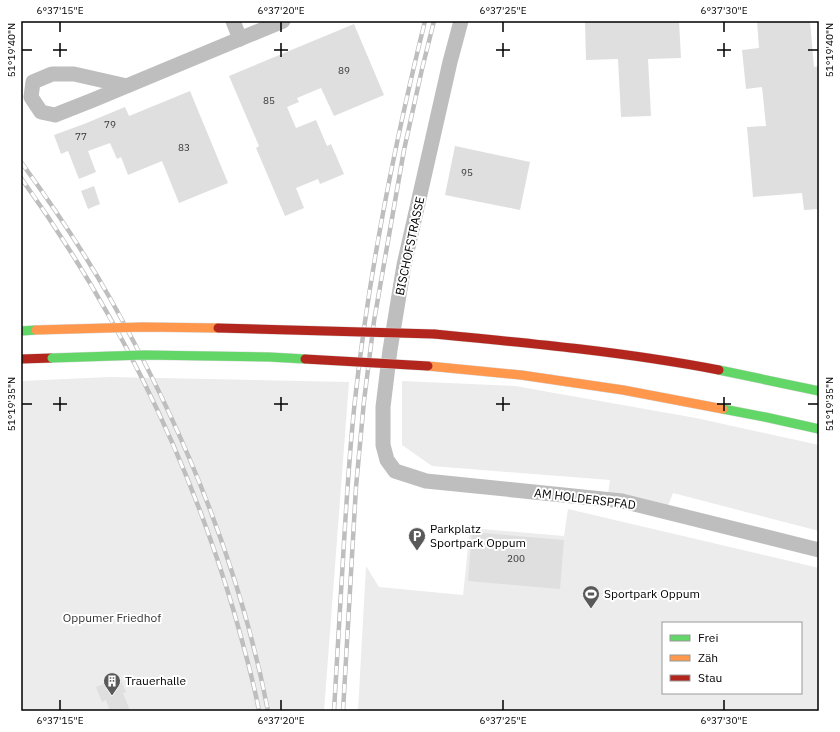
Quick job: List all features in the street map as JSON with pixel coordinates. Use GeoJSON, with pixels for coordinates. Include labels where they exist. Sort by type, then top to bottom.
{"type":"FeatureCollection","features":[{"type":"Feature","properties":{"kind":"highway"},"geometry":{"type":"LineString","coordinates":[[21,331],[151,327],[269,328],[434,334],[527,343],[646,358],[723,371],[819,391]]}},
{"type":"Feature","properties":{"kind":"highway"},"geometry":{"type":"LineString","coordinates":[[21,359],[144,355],[269,357],[428,366],[521,375],[623,390],[765,417],[819,429]]}},
{"type":"Feature","properties":{"kind":"highway"},"geometry":{"type":"LineString","coordinates":[[723,371],[745,366]]}},
{"type":"Feature","properties":{"kind":"street"},"geometry":{"type":"LineString","coordinates":[[233,21],[240,38]]}},
{"type":"Feature","properties":{"kind":"street"},"geometry":{"type":"LineString","coordinates":[[127,86],[74,74],[52,74],[32,82],[31,97],[41,112],[54,115],[127,86],[283,21]]}},
{"type":"Feature","properties":{"kind":"street","name":"BISCHOFSTRASSE"},"geometry":{"type":"LineString","coordinates":[[396,471],[387,460],[384,445],[383,407],[390,350],[404,265],[450,62],[461,21]]}},
{"type":"Feature","properties":{"kind":"street","name":"AM HOLDERSPFAD"},"geometry":{"type":"LineString","coordinates":[[396,471],[426,481],[622,501],[819,550]]}},
{"type":"Feature","properties":{"kind":"green space","name":"Oppumer Friedhof"},"geometry":{"type":"Polygon","coordinates":[[[110,377],[349,382],[324,711],[21,711],[21,381],[110,377]]]}},
{"type":"Feature","properties":{"kind":"green space"},"geometry":{"type":"Polygon","coordinates":[[[402,381],[515,386],[696,418],[819,445],[819,531],[673,493],[668,506],[608,494],[610,480],[432,466],[402,445],[402,381]]]}},
{"type":"Feature","properties":{"kind":"green space","name":"Sportpark Oppum"},"geometry":{"type":"Polygon","coordinates":[[[568,509],[819,568],[819,711],[358,711],[366,566],[379,587],[463,595],[470,528],[564,536],[568,509]]]}},
{"type":"Feature","properties":{"kind":"building"},"geometry":{"type":"Polygon","coordinates":[[[585,21],[679,21],[681,58],[648,59],[651,116],[621,117],[618,59],[586,60],[585,21]]]}},
{"type":"Feature","properties":{"kind":"building"},"geometry":{"type":"Polygon","coordinates":[[[757,21],[810,21],[814,67],[819,66],[819,209],[804,210],[802,193],[753,197],[747,127],[766,126],[762,87],[746,89],[742,50],[759,48],[757,21]]]}},
{"type":"Feature","properties":{"kind":"building"},"geometry":{"type":"Polygon","coordinates":[[[354,24],[384,95],[334,116],[321,88],[297,98],[299,102],[287,107],[296,128],[316,120],[327,146],[331,144],[344,174],[320,184],[318,179],[296,188],[304,208],[285,216],[256,148],[259,146],[229,76],[354,24]]]}},
{"type":"Feature","properties":{"kind":"building"},"geometry":{"type":"Polygon","coordinates":[[[190,91],[228,183],[179,203],[162,161],[128,175],[121,157],[117,159],[110,143],[88,151],[96,172],[79,179],[68,151],[61,154],[54,135],[125,107],[129,116],[190,91]]]}},
{"type":"Feature","properties":{"kind":"building"},"geometry":{"type":"Polygon","coordinates":[[[455,146],[530,162],[520,210],[445,195],[455,146]]]}},
{"type":"Feature","properties":{"kind":"building"},"geometry":{"type":"Polygon","coordinates":[[[94,186],[100,204],[88,209],[81,191],[94,186]]]}},
{"type":"Feature","properties":{"kind":"building"},"geometry":{"type":"Polygon","coordinates":[[[472,532],[564,540],[560,589],[468,581],[472,532]]]}},
{"type":"Feature","properties":{"kind":"building","name":"Trauerhalle"},"geometry":{"type":"Polygon","coordinates":[[[120,678],[126,692],[123,693],[130,711],[110,711],[106,700],[102,702],[96,687],[120,678]]]}},
{"type":"Feature","properties":{"kind":"railway"},"geometry":{"type":"LineString","coordinates":[[334,711],[349,472],[367,304],[393,162],[425,21]]}},
{"type":"Feature","properties":{"kind":"railway"},"geometry":{"type":"LineString","coordinates":[[343,711],[356,487],[364,401],[374,321],[404,150],[434,21]]}},
{"type":"Feature","properties":{"kind":"railway"},"geometry":{"type":"LineString","coordinates":[[21,162],[68,230],[111,300],[137,348],[185,448],[206,499],[242,604],[268,711]]}},
{"type":"Feature","properties":{"kind":"railway"},"geometry":{"type":"LineString","coordinates":[[21,178],[55,228],[118,332],[146,386],[171,441],[195,497],[234,612],[254,686],[259,711]]}},
{"type":"Feature","properties":{"kind":"traffic: fast"},"geometry":{"type":"LineString","coordinates":[[21,331],[36,330]]}},
{"type":"Feature","properties":{"kind":"traffic: fast"},"geometry":{"type":"LineString","coordinates":[[52,358],[144,355],[305,359]]}},
{"type":"Feature","properties":{"kind":"traffic: fast"},"geometry":{"type":"LineString","coordinates":[[719,370],[819,391]]}},
{"type":"Feature","properties":{"kind":"traffic: fast"},"geometry":{"type":"LineString","coordinates":[[723,409],[819,429]]}},
{"type":"Feature","properties":{"kind":"traffic: slow"},"geometry":{"type":"LineString","coordinates":[[36,330],[143,327],[218,328]]}},
{"type":"Feature","properties":{"kind":"traffic: slow"},"geometry":{"type":"LineString","coordinates":[[428,366],[521,375],[623,390],[723,409]]}},
{"type":"Feature","properties":{"kind":"traffic: jam"},"geometry":{"type":"LineString","coordinates":[[218,328],[434,334]]}},
{"type":"Feature","properties":{"kind":"traffic: jam"},"geometry":{"type":"LineString","coordinates":[[434,334],[613,353],[719,370]]}},
{"type":"Feature","properties":{"kind":"traffic: jam"},"geometry":{"type":"LineString","coordinates":[[21,359],[52,358]]}},
{"type":"Feature","properties":{"kind":"traffic: jam"},"geometry":{"type":"LineString","coordinates":[[305,359],[428,366]]}},
{"type":"Feature","properties":{"kind":"place","name":"Parkplatz Sportpark Oppum"},"geometry":{"type":"Point","coordinates":[417,551]}},
{"type":"Feature","properties":{"kind":"place","name":"Sportpark Oppum"},"geometry":{"type":"Point","coordinates":[591,609]}},
{"type":"Feature","properties":{"kind":"place","name":"Trauerhalle"},"geometry":{"type":"Point","coordinates":[112,696]}}]}
